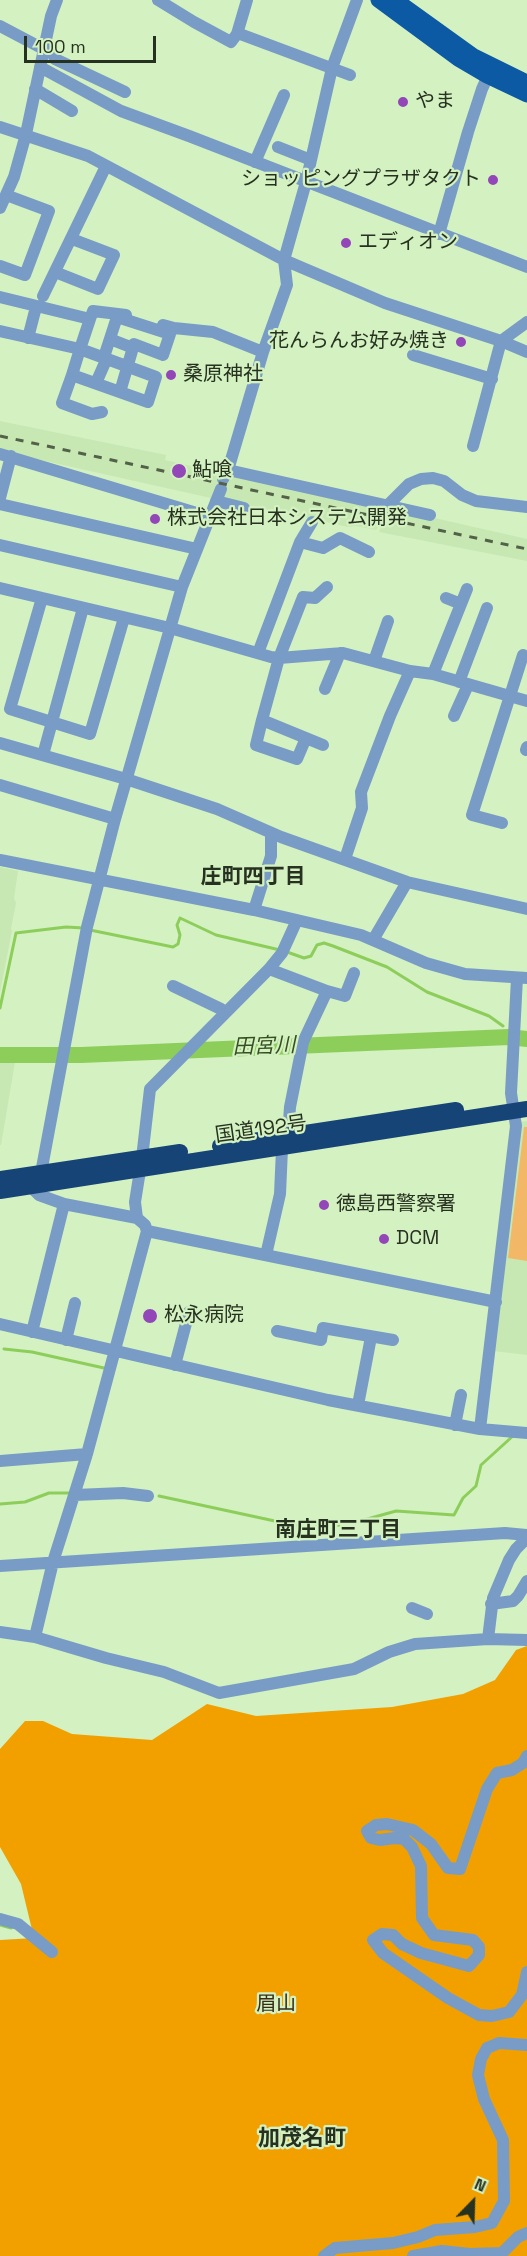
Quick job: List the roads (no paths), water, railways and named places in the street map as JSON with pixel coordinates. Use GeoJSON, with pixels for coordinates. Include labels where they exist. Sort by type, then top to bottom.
{"type":"FeatureCollection","features":[{"type":"Feature","properties":{"kind":"highway","name":"国道192号"},"geometry":{"type":"LineString","coordinates":[[0,1191],[31,1187],[141,1164],[520,1105]]}},
{"type":"Feature","properties":{"kind":"highway","name":"国道192号"},"geometry":{"type":"LineString","coordinates":[[0,1179],[141,1164]]}},
{"type":"Feature","properties":{"kind":"main road"},"geometry":{"type":"LineString","coordinates":[[378,0],[458,59],[527,82]]}},
{"type":"Feature","properties":{"kind":"main road"},"geometry":{"type":"LineString","coordinates":[[396,0],[474,56],[490,71],[527,95]]}},
{"type":"Feature","properties":{"kind":"street"},"geometry":{"type":"LineString","coordinates":[[0,208],[14,177],[26,134],[51,16],[57,0]]}},
{"type":"Feature","properties":{"kind":"street"},"geometry":{"type":"LineString","coordinates":[[158,0],[231,42],[237,34],[248,0]]}},
{"type":"Feature","properties":{"kind":"street"},"geometry":{"type":"LineString","coordinates":[[41,1173],[87,930],[115,819],[182,587],[224,479],[263,352],[288,285],[284,260],[306,182],[332,68],[357,0]]}},
{"type":"Feature","properties":{"kind":"street"},"geometry":{"type":"LineString","coordinates":[[0,26],[53,54],[55,59],[125,92]]}},
{"type":"Feature","properties":{"kind":"street"},"geometry":{"type":"LineString","coordinates":[[237,34],[350,75]]}},
{"type":"Feature","properties":{"kind":"street"},"geometry":{"type":"LineString","coordinates":[[40,67],[121,111],[527,267]]}},
{"type":"Feature","properties":{"kind":"street"},"geometry":{"type":"LineString","coordinates":[[439,234],[468,132],[490,71]]}},
{"type":"Feature","properties":{"kind":"street"},"geometry":{"type":"LineString","coordinates":[[35,89],[72,111]]}},
{"type":"Feature","properties":{"kind":"street"},"geometry":{"type":"LineString","coordinates":[[255,162],[284,95]]}},
{"type":"Feature","properties":{"kind":"street"},"geometry":{"type":"LineString","coordinates":[[0,127],[88,156],[284,260],[385,303],[501,341],[527,352]]}},
{"type":"Feature","properties":{"kind":"street"},"geometry":{"type":"LineString","coordinates":[[278,147],[311,160]]}},
{"type":"Feature","properties":{"kind":"street"},"geometry":{"type":"LineString","coordinates":[[43,296],[106,166]]}},
{"type":"Feature","properties":{"kind":"street"},"geometry":{"type":"LineString","coordinates":[[0,266],[25,275],[50,211],[6,195]]}},
{"type":"Feature","properties":{"kind":"street"},"geometry":{"type":"LineString","coordinates":[[55,272],[98,289],[114,255],[72,239]]}},
{"type":"Feature","properties":{"kind":"street"},"geometry":{"type":"LineString","coordinates":[[0,297],[36,308],[90,319]]}},
{"type":"Feature","properties":{"kind":"street"},"geometry":{"type":"LineString","coordinates":[[28,338],[36,308]]}},
{"type":"Feature","properties":{"kind":"street"},"geometry":{"type":"LineString","coordinates":[[102,412],[92,414],[62,403],[93,311],[127,315],[174,328],[213,332],[263,352]]}},
{"type":"Feature","properties":{"kind":"street"},"geometry":{"type":"LineString","coordinates":[[72,375],[148,402],[170,334],[117,317],[106,358],[96,383]]}},
{"type":"Feature","properties":{"kind":"street"},"geometry":{"type":"LineString","coordinates":[[473,446],[501,341],[527,322]]}},
{"type":"Feature","properties":{"kind":"street"},"geometry":{"type":"LineString","coordinates":[[120,392],[140,325]]}},
{"type":"Feature","properties":{"kind":"street"},"geometry":{"type":"LineString","coordinates":[[0,331],[80,349],[156,377]]}},
{"type":"Feature","properties":{"kind":"street"},"geometry":{"type":"LineString","coordinates":[[110,339],[163,355]]}},
{"type":"Feature","properties":{"kind":"street"},"geometry":{"type":"LineString","coordinates":[[412,355],[492,379]]}},
{"type":"Feature","properties":{"kind":"street"},"geometry":{"type":"LineString","coordinates":[[0,498],[5,455],[210,517]]}},
{"type":"Feature","properties":{"kind":"street"},"geometry":{"type":"LineString","coordinates":[[386,509],[409,484],[432,478],[444,481],[462,495],[476,501],[527,507]]}},
{"type":"Feature","properties":{"kind":"street"},"geometry":{"type":"LineString","coordinates":[[224,479],[430,515]]}},
{"type":"Feature","properties":{"kind":"street"},"geometry":{"type":"LineString","coordinates":[[216,501],[244,508]]}},
{"type":"Feature","properties":{"kind":"street"},"geometry":{"type":"LineString","coordinates":[[0,504],[197,549]]}},
{"type":"Feature","properties":{"kind":"street"},"geometry":{"type":"LineString","coordinates":[[258,653],[300,542],[312,522]]}},
{"type":"Feature","properties":{"kind":"street"},"geometry":{"type":"LineString","coordinates":[[300,542],[323,548],[340,538],[369,552]]}},
{"type":"Feature","properties":{"kind":"street"},"geometry":{"type":"LineString","coordinates":[[0,545],[182,587]]}},
{"type":"Feature","properties":{"kind":"street"},"geometry":{"type":"LineString","coordinates":[[282,589],[303,597],[315,598],[327,587]]}},
{"type":"Feature","properties":{"kind":"street"},"geometry":{"type":"LineString","coordinates":[[0,588],[170,628],[279,658],[340,653],[410,671],[434,674],[527,701]]}},
{"type":"Feature","properties":{"kind":"street"},"geometry":{"type":"LineString","coordinates":[[434,674],[467,589]]}},
{"type":"Feature","properties":{"kind":"street"},"geometry":{"type":"LineString","coordinates":[[303,597],[279,658],[256,745],[297,759],[306,738]]}},
{"type":"Feature","properties":{"kind":"street"},"geometry":{"type":"LineString","coordinates":[[42,598],[9,709],[90,734],[124,618]]}},
{"type":"Feature","properties":{"kind":"street"},"geometry":{"type":"LineString","coordinates":[[446,598],[461,604]]}},
{"type":"Feature","properties":{"kind":"street"},"geometry":{"type":"LineString","coordinates":[[43,754],[84,608]]}},
{"type":"Feature","properties":{"kind":"street"},"geometry":{"type":"LineString","coordinates":[[454,716],[487,608]]}},
{"type":"Feature","properties":{"kind":"street"},"geometry":{"type":"LineString","coordinates":[[374,661],[388,621]]}},
{"type":"Feature","properties":{"kind":"street"},"geometry":{"type":"LineString","coordinates":[[325,688],[340,653]]}},
{"type":"Feature","properties":{"kind":"street"},"geometry":{"type":"LineString","coordinates":[[501,823],[472,815],[508,696],[523,655]]}},
{"type":"Feature","properties":{"kind":"street"},"geometry":{"type":"LineString","coordinates":[[345,859],[362,808],[361,792],[410,671]]}},
{"type":"Feature","properties":{"kind":"street"},"geometry":{"type":"LineString","coordinates":[[262,720],[323,745]]}},
{"type":"Feature","properties":{"kind":"street"},"geometry":{"type":"LineString","coordinates":[[0,743],[126,779],[217,809],[271,833],[407,882],[527,909]]}},
{"type":"Feature","properties":{"kind":"street"},"geometry":{"type":"LineString","coordinates":[[0,785],[115,819]]}},
{"type":"Feature","properties":{"kind":"street"},"geometry":{"type":"LineString","coordinates":[[254,910],[271,856],[271,833]]}},
{"type":"Feature","properties":{"kind":"street"},"geometry":{"type":"LineString","coordinates":[[0,861],[297,920],[373,940],[426,963],[465,974],[522,978],[512,1037],[520,1105],[480,1429]]}},
{"type":"Feature","properties":{"kind":"street"},"geometry":{"type":"LineString","coordinates":[[373,940],[407,882]]}},
{"type":"Feature","properties":{"kind":"street"},"geometry":{"type":"LineString","coordinates":[[137,1218],[135,1202],[150,1089],[269,969],[283,951],[297,920]]}},
{"type":"Feature","properties":{"kind":"street"},"geometry":{"type":"LineString","coordinates":[[269,969],[345,996],[354,973]]}},
{"type":"Feature","properties":{"kind":"street"},"geometry":{"type":"LineString","coordinates":[[173,986],[221,1009],[224,1014]]}},
{"type":"Feature","properties":{"kind":"street"},"geometry":{"type":"LineString","coordinates":[[266,1255],[280,1194],[290,1107],[302,1045],[327,991]]}},
{"type":"Feature","properties":{"kind":"street"},"geometry":{"type":"LineString","coordinates":[[31,1187],[39,1195],[64,1204],[137,1218],[147,1231],[87,1454],[53,1562],[35,1637]]}},
{"type":"Feature","properties":{"kind":"street"},"geometry":{"type":"LineString","coordinates":[[32,1332],[64,1204]]}},
{"type":"Feature","properties":{"kind":"street"},"geometry":{"type":"LineString","coordinates":[[147,1231],[496,1302]]}},
{"type":"Feature","properties":{"kind":"street"},"geometry":{"type":"LineString","coordinates":[[66,1340],[75,1303]]}},
{"type":"Feature","properties":{"kind":"street"},"geometry":{"type":"LineString","coordinates":[[174,1365],[189,1312]]}},
{"type":"Feature","properties":{"kind":"street"},"geometry":{"type":"LineString","coordinates":[[0,1324],[404,1416],[480,1429],[527,1433]]}},
{"type":"Feature","properties":{"kind":"street"},"geometry":{"type":"LineString","coordinates":[[277,1331],[321,1340],[323,1328],[393,1340]]}},
{"type":"Feature","properties":{"kind":"street"},"geometry":{"type":"LineString","coordinates":[[358,1405],[371,1337]]}},
{"type":"Feature","properties":{"kind":"street"},"geometry":{"type":"LineString","coordinates":[[455,1425],[461,1395]]}},
{"type":"Feature","properties":{"kind":"street"},"geometry":{"type":"LineString","coordinates":[[0,1461],[87,1454]]}},
{"type":"Feature","properties":{"kind":"street"},"geometry":{"type":"LineString","coordinates":[[75,1495],[123,1493],[148,1496]]}},
{"type":"Feature","properties":{"kind":"street"},"geometry":{"type":"LineString","coordinates":[[0,1566],[505,1533],[527,1537]]}},
{"type":"Feature","properties":{"kind":"street"},"geometry":{"type":"LineString","coordinates":[[494,1639],[491,1604],[509,1560],[527,1537]]}},
{"type":"Feature","properties":{"kind":"street"},"geometry":{"type":"LineString","coordinates":[[491,1604],[513,1601],[527,1581]]}},
{"type":"Feature","properties":{"kind":"street"},"geometry":{"type":"LineString","coordinates":[[412,1608],[428,1614]]}},
{"type":"Feature","properties":{"kind":"street"},"geometry":{"type":"LineString","coordinates":[[0,1632],[35,1637],[164,1672],[219,1693],[354,1669],[389,1652],[415,1644],[494,1639],[527,1634]]}},
{"type":"Feature","properties":{"kind":"street"},"geometry":{"type":"LineString","coordinates":[[494,1639],[527,1640]]}},
{"type":"Feature","properties":{"kind":"street"},"geometry":{"type":"LineString","coordinates":[[527,1756],[518,1767],[497,1773],[487,1789],[460,1869],[448,1868],[431,1844],[413,1830],[387,1824],[367,1831],[371,1838],[404,1839],[412,1847],[421,1866],[422,1918],[434,1935],[473,1940],[479,1947],[479,1955],[470,1966],[421,1953],[402,1944],[393,1935],[382,1934],[373,1940],[383,1953],[448,1998],[479,2015],[492,2016],[509,2012],[522,1995],[527,1972]]}},
{"type":"Feature","properties":{"kind":"street"},"geometry":{"type":"LineString","coordinates":[[0,1919],[18,1924],[52,1952]]}},
{"type":"Feature","properties":{"kind":"street"},"geometry":{"type":"LineString","coordinates":[[324,2256],[335,2248],[393,2243],[435,2230],[475,2227],[492,2223],[504,2201],[503,2140],[484,2099],[478,2075],[481,2059],[487,2048],[499,2043],[527,2045]]}},
{"type":"Feature","properties":{"kind":"street"},"geometry":{"type":"LineString","coordinates":[[413,2256],[441,2251],[470,2254],[502,2253],[518,2237],[527,2234]]}},
{"type":"Feature","properties":{"kind":"waterway"},"geometry":{"type":"LineString","coordinates":[[90,930],[173,947],[178,944],[180,935],[177,925],[180,918],[216,935],[280,950]]}},
{"type":"Feature","properties":{"kind":"waterway"},"geometry":{"type":"LineString","coordinates":[[0,1008],[16,933],[66,927],[84,928]]}},
{"type":"Feature","properties":{"kind":"waterway"},"geometry":{"type":"LineString","coordinates":[[287,952],[304,958],[311,956],[317,945],[324,943],[333,946],[387,967],[427,992],[489,1016],[503,1026]]}},
{"type":"Feature","properties":{"kind":"waterway","name":"田宮川"},"geometry":{"type":"LineString","coordinates":[[0,1055],[81,1055],[509,1037],[527,1039]]}},
{"type":"Feature","properties":{"kind":"waterway"},"geometry":{"type":"LineString","coordinates":[[4,1349],[32,1352],[104,1368]]}},
{"type":"Feature","properties":{"kind":"waterway"},"geometry":{"type":"LineString","coordinates":[[159,1496],[298,1526],[346,1525],[396,1511],[454,1515],[463,1498],[476,1486],[481,1465],[514,1435]]}},
{"type":"Feature","properties":{"kind":"waterway"},"geometry":{"type":"LineString","coordinates":[[0,1504],[25,1502],[49,1493],[70,1493]]}},
{"type":"Feature","properties":{"kind":"waterway"},"geometry":{"type":"LineString","coordinates":[[0,1925],[11,1928]]}},
{"type":"Feature","properties":{"kind":"railway"},"geometry":{"type":"LineString","coordinates":[[0,436],[527,549]]}},
{"type":"Feature","properties":{"kind":"place","name":"やま"},"geometry":{"type":"Point","coordinates":[403,102]}},
{"type":"Feature","properties":{"kind":"place","name":"ショッピングプラザタクト"},"geometry":{"type":"Point","coordinates":[493,180]}},
{"type":"Feature","properties":{"kind":"place","name":"エディオン"},"geometry":{"type":"Point","coordinates":[346,243]}},
{"type":"Feature","properties":{"kind":"place","name":"花んらんお好み焼き"},"geometry":{"type":"Point","coordinates":[461,342]}},
{"type":"Feature","properties":{"kind":"place","name":"桑原神社"},"geometry":{"type":"Point","coordinates":[171,375]}},
{"type":"Feature","properties":{"kind":"place","name":"鮎喰"},"geometry":{"type":"Point","coordinates":[179,471]}},
{"type":"Feature","properties":{"kind":"place","name":"株式会社日本システム開発"},"geometry":{"type":"Point","coordinates":[155,519]}},
{"type":"Feature","properties":{"kind":"place","name":"徳島西警察署"},"geometry":{"type":"Point","coordinates":[324,1205]}},
{"type":"Feature","properties":{"kind":"place","name":"DCM"},"geometry":{"type":"Point","coordinates":[384,1239]}},
{"type":"Feature","properties":{"kind":"place","name":"松永病院"},"geometry":{"type":"Point","coordinates":[150,1316]}},
{"type":"Feature","properties":{"kind":"district","name":"庄町四丁目"},"geometry":{"type":"Point","coordinates":[253,877]}},
{"type":"Feature","properties":{"kind":"district","name":"南庄町三丁目"},"geometry":{"type":"Point","coordinates":[338,1530]}},
{"type":"Feature","properties":{"kind":"district","name":"加茂名町"},"geometry":{"type":"Point","coordinates":[302,2139]}},
{"type":"Feature","properties":{"kind":"park label","name":"眉山"},"geometry":{"type":"Point","coordinates":[276,2005]}}]}
